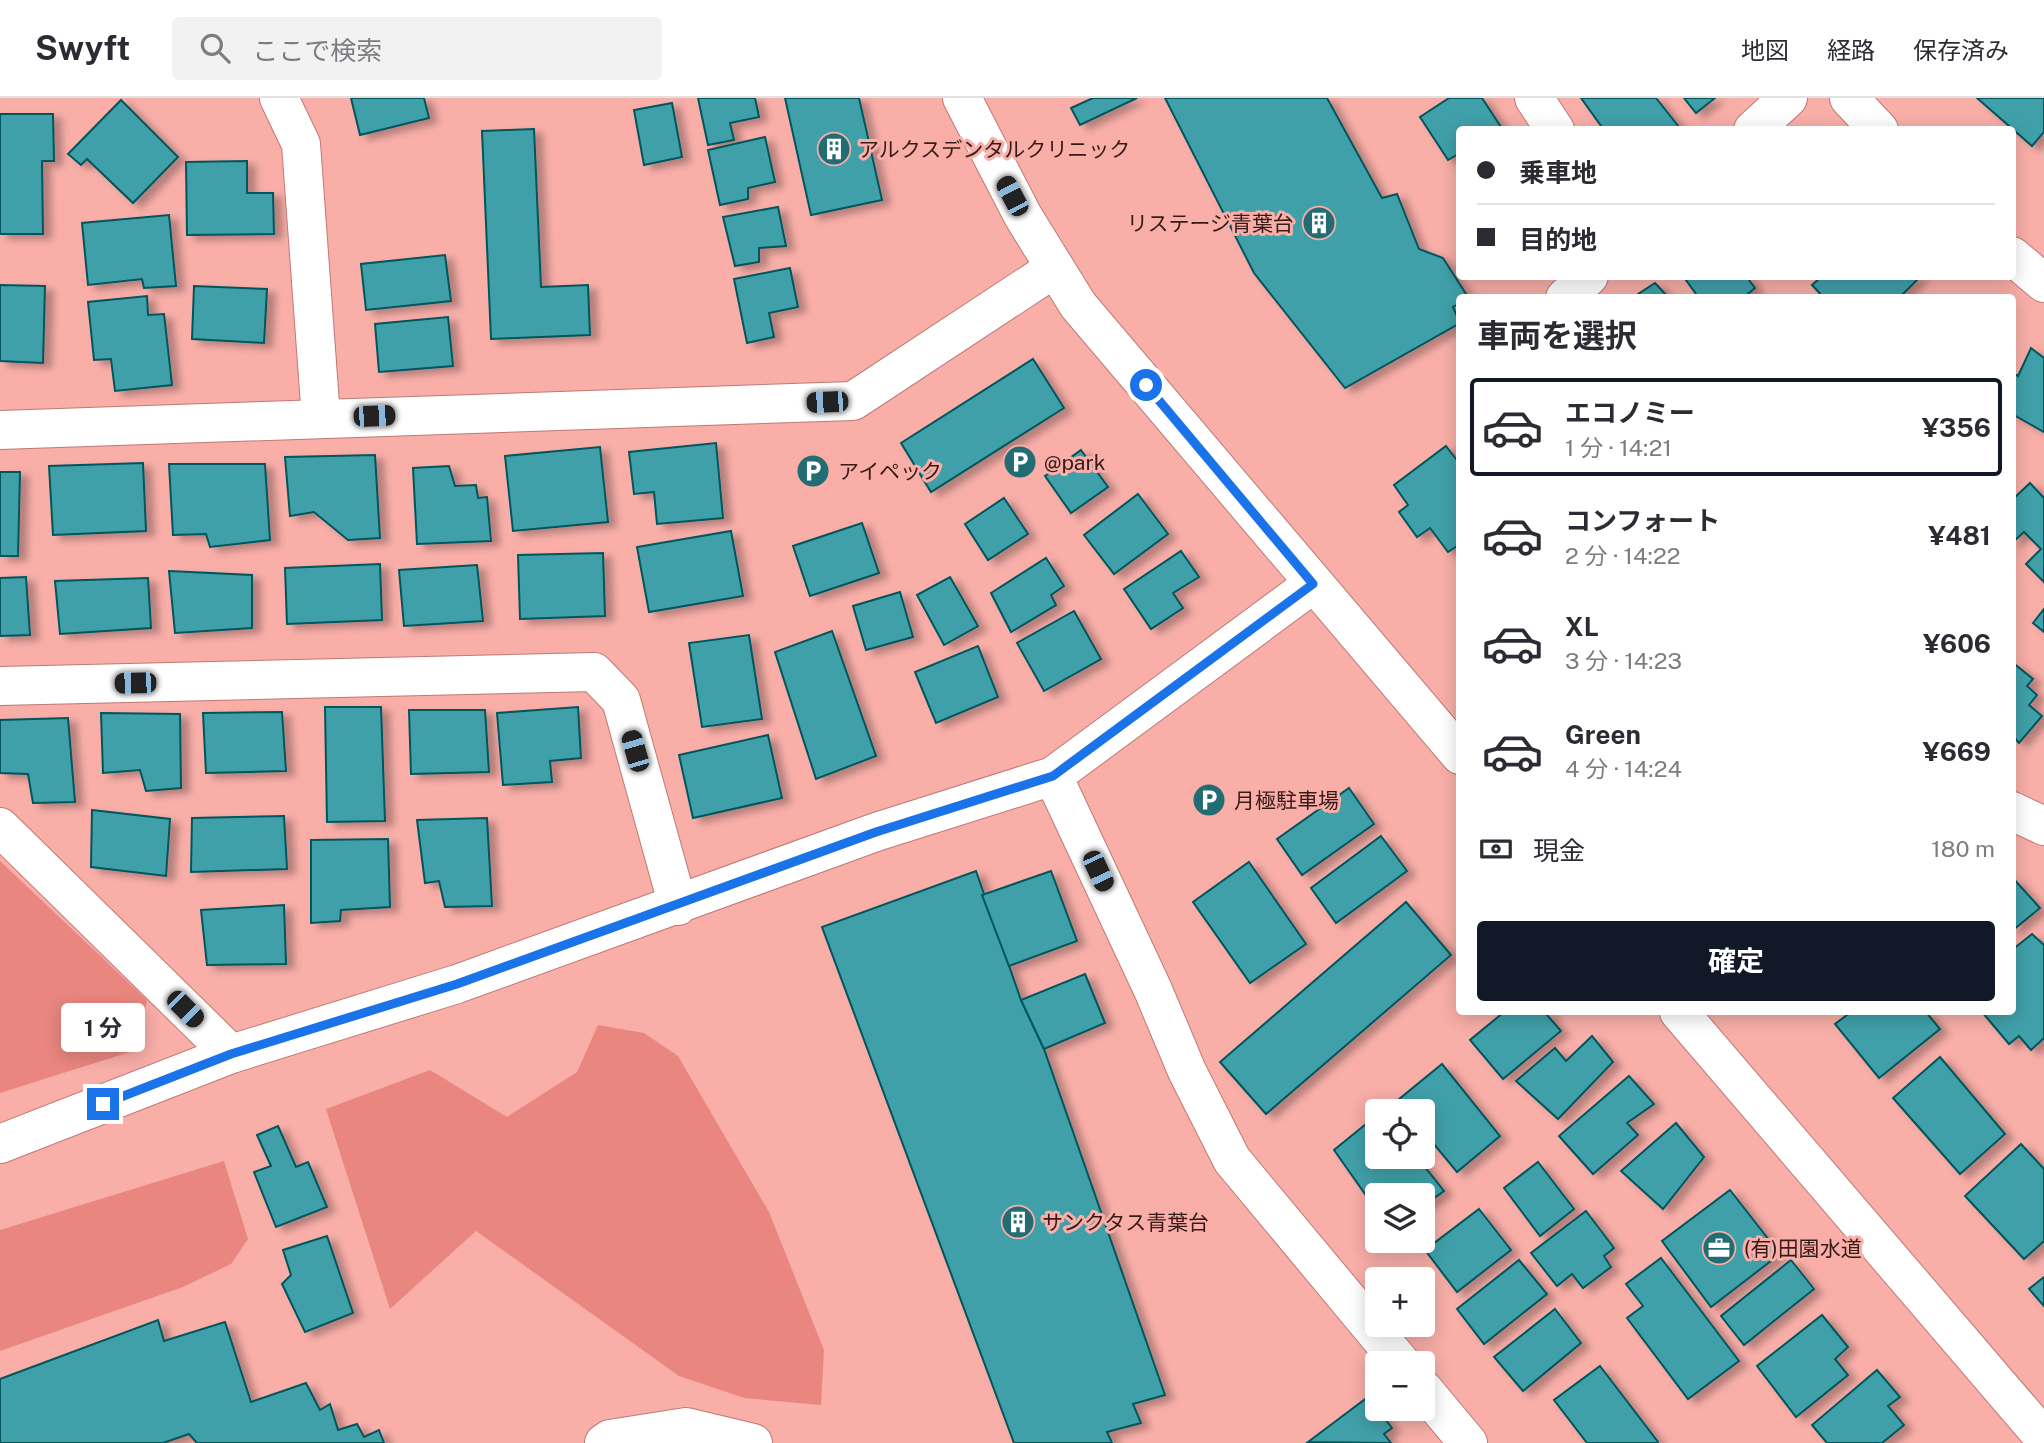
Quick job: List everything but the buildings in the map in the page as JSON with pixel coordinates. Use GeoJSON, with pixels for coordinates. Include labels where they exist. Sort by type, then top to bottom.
{"type":"FeatureCollection","features":[{"type":"Feature","properties":{"kind":"street"},"geometry":{"type":"LineString","coordinates":[[279,98],[301,144],[321,418]]}},
{"type":"Feature","properties":{"kind":"street"},"geometry":{"type":"LineString","coordinates":[[962,98],[1023,216],[1079,305],[1456,750]]}},
{"type":"Feature","properties":{"kind":"street"},"geometry":{"type":"LineString","coordinates":[[1534,98],[1552,126]]}},
{"type":"Feature","properties":{"kind":"street"},"geometry":{"type":"LineString","coordinates":[[1757,126],[1788,98]]}},
{"type":"Feature","properties":{"kind":"street"},"geometry":{"type":"LineString","coordinates":[[1849,98],[1875,126]]}},
{"type":"Feature","properties":{"kind":"street"},"geometry":{"type":"LineString","coordinates":[[2016,259],[2044,283]]}},
{"type":"Feature","properties":{"kind":"street"},"geometry":{"type":"LineString","coordinates":[[0,430],[853,401],[1055,268]]}},
{"type":"Feature","properties":{"kind":"street"},"geometry":{"type":"LineString","coordinates":[[1569,294],[1584,280]]}},
{"type":"Feature","properties":{"kind":"street"},"geometry":{"type":"LineString","coordinates":[[0,1144],[231,1054],[457,984],[876,832],[1053,776],[1313,584]]}},
{"type":"Feature","properties":{"kind":"street"},"geometry":{"type":"LineString","coordinates":[[0,686],[594,672],[621,700],[678,906]]}},
{"type":"Feature","properties":{"kind":"street"},"geometry":{"type":"LineString","coordinates":[[1053,776],[1153,990],[1187,1071],[1232,1160],[1391,1351]]}},
{"type":"Feature","properties":{"kind":"street"},"geometry":{"type":"LineString","coordinates":[[2016,813],[2044,826]]}},
{"type":"Feature","properties":{"kind":"street"},"geometry":{"type":"LineString","coordinates":[[0,827],[231,1054]]}},
{"type":"Feature","properties":{"kind":"street"},"geometry":{"type":"LineString","coordinates":[[1682,1015],[2044,1438]]}},
{"type":"Feature","properties":{"kind":"street"},"geometry":{"type":"LineString","coordinates":[[1435,1403],[1468,1443]]}},
{"type":"Feature","properties":{"kind":"street"},"geometry":{"type":"LineString","coordinates":[[604,1443],[610,1439],[686,1427],[753,1443]]}},
{"type":"Feature","properties":{"kind":"shaded area"},"geometry":{"type":"Polygon","coordinates":[[[0,861],[147,1000],[136,1050],[0,1093],[0,861]]]}},
{"type":"Feature","properties":{"kind":"shaded area"},"geometry":{"type":"Polygon","coordinates":[[[598,1025],[644,1033],[678,1056],[769,1212],[824,1350],[821,1405],[744,1398],[679,1376],[476,1231],[390,1309],[326,1109],[430,1070],[507,1117],[577,1072],[598,1025]]]}},
{"type":"Feature","properties":{"kind":"shaded area"},"geometry":{"type":"Polygon","coordinates":[[[224,1161],[248,1239],[231,1264],[183,1287],[0,1351],[0,1230],[224,1161]]]}},
{"type":"Feature","properties":{"kind":"place","name":"アルクスデンタルクリニック"},"geometry":{"type":"Point","coordinates":[834,149]}},
{"type":"Feature","properties":{"kind":"place","name":"リステージ青葉台"},"geometry":{"type":"Point","coordinates":[1319,223]}},
{"type":"Feature","properties":{"kind":"place","name":"@park"},"geometry":{"type":"Point","coordinates":[1020,462]}},
{"type":"Feature","properties":{"kind":"place","name":"アイペック"},"geometry":{"type":"Point","coordinates":[813,471]}},
{"type":"Feature","properties":{"kind":"place","name":"月極駐車場"},"geometry":{"type":"Point","coordinates":[1209,800]}},
{"type":"Feature","properties":{"kind":"place","name":"サンクタス青葉台"},"geometry":{"type":"Point","coordinates":[1018,1222]}},
{"type":"Feature","properties":{"kind":"place","name":"(有)田園水道"},"geometry":{"type":"Point","coordinates":[1719,1248]}},
{"type":"Feature","properties":{"kind":"route"},"geometry":{"type":"LineString","coordinates":[[103,1104],[231,1054],[457,984],[876,832],[1053,776],[1313,584],[1146,385]]}}]}
